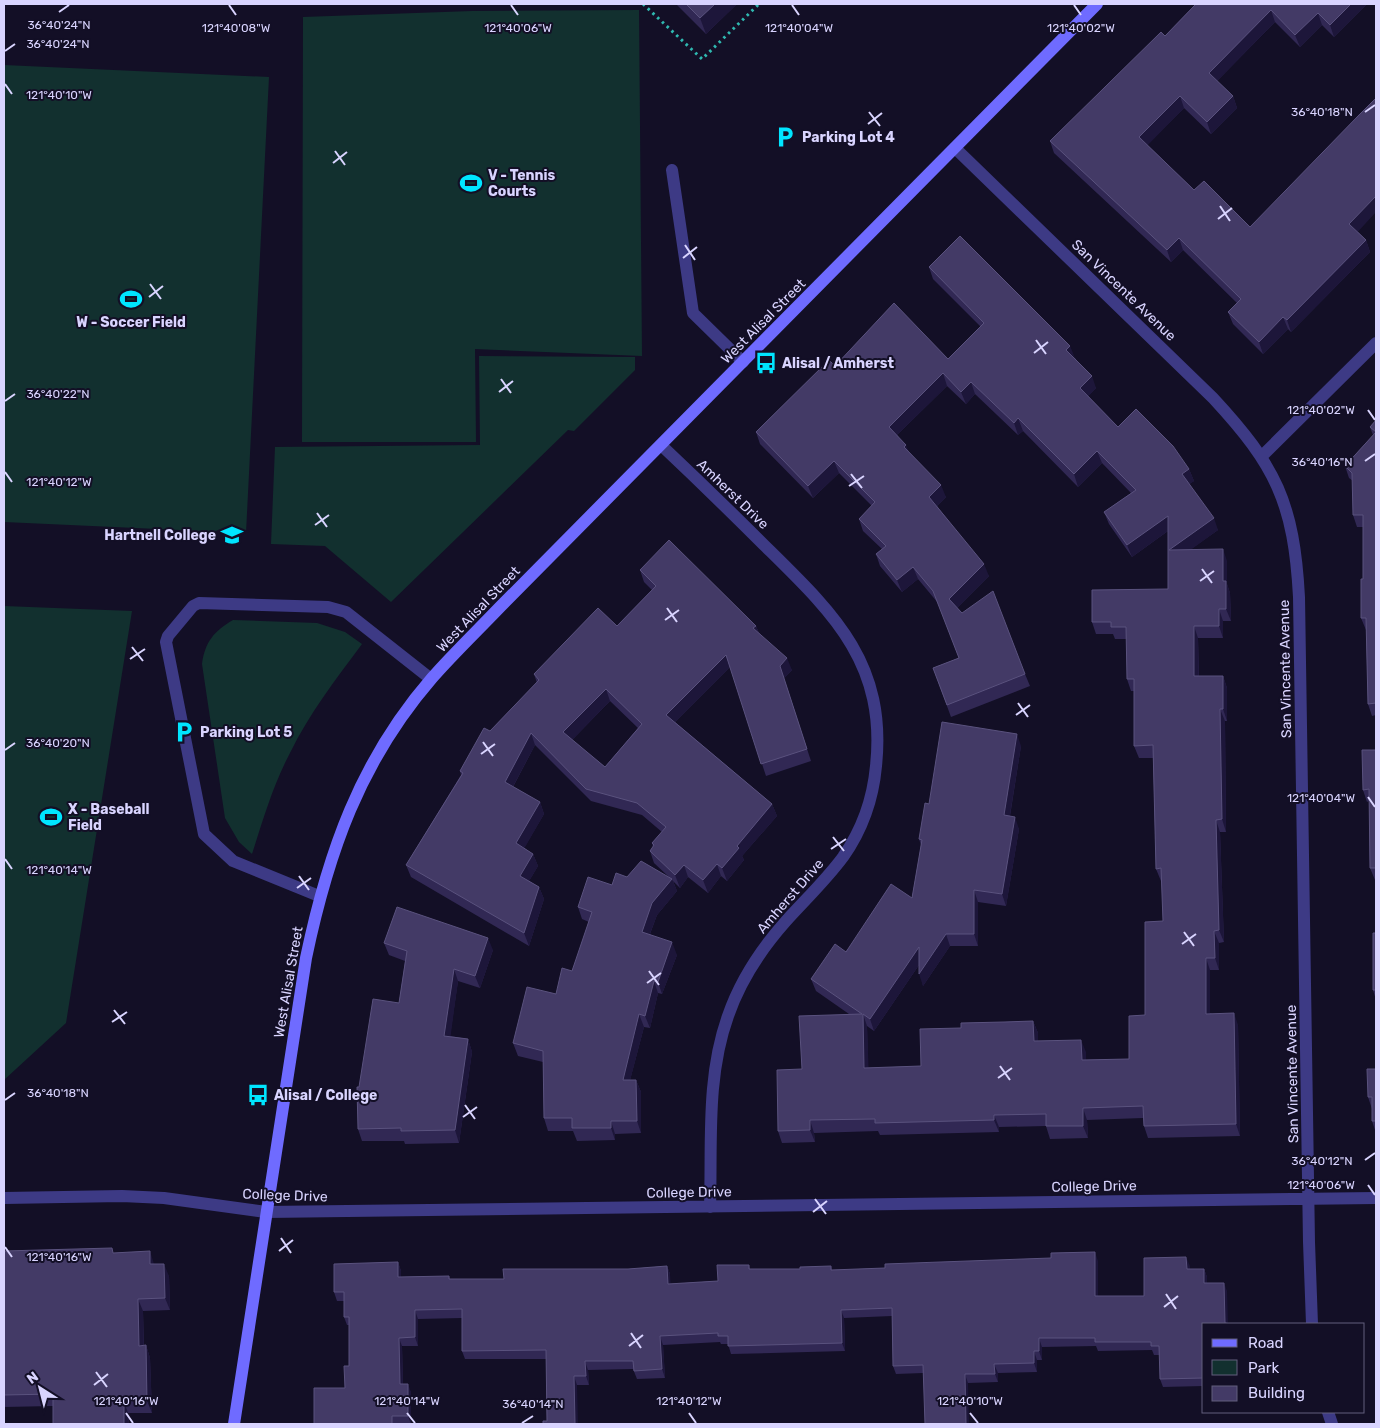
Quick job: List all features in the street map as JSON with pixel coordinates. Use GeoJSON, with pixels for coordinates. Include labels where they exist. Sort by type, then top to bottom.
{"type":"FeatureCollection","features":[{"type":"Feature","properties":{"kind":"main road","name":"West Alisal Street"},"geometry":{"type":"LineString","coordinates":[[234,1424],[306,958],[319,896],[337,843],[360,787],[390,733],[432,679],[1097,4]]}},
{"type":"Feature","properties":{"kind":"street","name":"San Vincente Avenue"},"geometry":{"type":"LineString","coordinates":[[955,148],[1213,398],[1242,429],[1262,456],[1286,504],[1297,561],[1312,1323]]}},
{"type":"Feature","properties":{"kind":"street"},"geometry":{"type":"LineString","coordinates":[[672,170],[693,314],[743,362]]}},
{"type":"Feature","properties":{"kind":"street"},"geometry":{"type":"LineString","coordinates":[[1262,456],[1376,343]]}},
{"type":"Feature","properties":{"kind":"street","name":"Amherst Drive"},"geometry":{"type":"LineString","coordinates":[[662,445],[812,592],[835,619],[863,663],[873,692],[878,720],[875,776],[870,802],[860,828],[843,857],[766,947],[750,970],[728,1015],[716,1057],[713,1082],[710,1207]]}},
{"type":"Feature","properties":{"kind":"street"},"geometry":{"type":"LineString","coordinates":[[319,896],[233,861],[204,834],[166,642],[168,636],[193,606],[199,603],[328,606],[346,612],[432,679]]}},
{"type":"Feature","properties":{"kind":"street","name":"College Drive"},"geometry":{"type":"LineString","coordinates":[[4,1198],[148,1197],[266,1212],[1376,1198]]}},
{"type":"Feature","properties":{"kind":"path"},"geometry":{"type":"LineString","coordinates":[[643,4],[702,59],[759,4]]}},
{"type":"Feature","properties":{"kind":"green space","name":"V - Tennis Courts"},"geometry":{"type":"Polygon","coordinates":[[[639,10],[642,356],[475,349],[476,442],[302,442],[303,17],[472,11],[639,10]]]}},
{"type":"Feature","properties":{"kind":"green space","name":"W - Soccer Field"},"geometry":{"type":"Polygon","coordinates":[[[4,65],[269,77],[246,533],[4,522],[4,65]]]}},
{"type":"Feature","properties":{"kind":"green space"},"geometry":{"type":"Polygon","coordinates":[[[479,356],[635,357],[635,370],[574,431],[568,430],[391,602],[325,546],[271,544],[275,447],[480,445],[479,356]]]}},
{"type":"Feature","properties":{"kind":"green space","name":"X - Baseball Field"},"geometry":{"type":"Polygon","coordinates":[[[4,606],[132,611],[66,1023],[4,1080],[4,606]]]}},
{"type":"Feature","properties":{"kind":"green space"},"geometry":{"type":"Polygon","coordinates":[[[233,620],[317,623],[345,632],[362,644],[323,697],[297,739],[273,790],[252,854],[239,842],[225,818],[202,664],[208,643],[221,628],[233,620]]]}},
{"type":"Feature","properties":{"kind":"building"},"geometry":{"type":"Polygon","coordinates":[[[686,4],[715,4],[700,18],[686,4]]]}},
{"type":"Feature","properties":{"kind":"building"},"geometry":{"type":"Polygon","coordinates":[[[1196,4],[1351,4],[1330,25],[1318,13],[1295,35],[1271,10],[1209,73],[1233,96],[1207,122],[1180,96],[1139,137],[1194,190],[1204,181],[1250,227],[1376,98],[1376,196],[1349,224],[1366,240],[1287,320],[1283,317],[1259,342],[1228,312],[1241,299],[1179,238],[1167,250],[1050,141],[1161,32],[1165,36],[1196,4]]]}},
{"type":"Feature","properties":{"kind":"building"},"geometry":{"type":"Polygon","coordinates":[[[960,236],[1070,346],[1066,350],[1092,376],[1080,388],[1118,427],[1136,409],[1173,446],[1189,469],[1182,474],[1214,518],[1169,550],[1223,549],[1223,581],[1226,581],[1226,609],[1219,609],[1219,626],[1194,626],[1194,676],[1223,676],[1223,709],[1220,709],[1222,819],[1216,820],[1219,930],[1214,931],[1215,958],[1206,958],[1206,1014],[1234,1013],[1236,1124],[1144,1126],[1143,1106],[1083,1108],[1083,1126],[1046,1126],[1046,1114],[994,1115],[994,1120],[875,1123],[875,1119],[810,1120],[810,1130],[778,1131],[777,1070],[802,1069],[799,1016],[862,1014],[811,979],[835,944],[846,952],[891,884],[912,898],[922,840],[919,839],[925,803],[929,804],[942,722],[1017,734],[1004,815],[1015,817],[1002,894],[974,890],[974,934],[946,934],[919,974],[919,947],[870,1019],[863,1014],[864,1068],[921,1066],[920,1029],[961,1028],[961,1023],[1033,1021],[1034,1041],[1081,1040],[1082,1060],[1129,1059],[1129,1016],[1145,1015],[1145,922],[1163,921],[1161,868],[1156,869],[1153,745],[1134,746],[1134,679],[1127,679],[1126,627],[1111,627],[1111,622],[1092,622],[1092,590],[1168,589],[1168,516],[1127,545],[1104,512],[1136,490],[1097,451],[1074,474],[1018,418],[1014,423],[971,382],[961,392],[943,373],[889,427],[906,445],[904,447],[941,485],[929,497],[984,564],[949,599],[962,613],[993,591],[1025,674],[947,705],[933,668],[959,658],[933,591],[913,567],[897,580],[876,554],[886,546],[859,519],[875,502],[834,461],[808,486],[756,432],[829,360],[835,366],[894,303],[948,359],[984,323],[929,267],[960,236]]]}},
{"type":"Feature","properties":{"kind":"building"},"geometry":{"type":"Polygon","coordinates":[[[1376,420],[1376,432],[1370,427],[1376,420]]]}},
{"type":"Feature","properties":{"kind":"building"},"geometry":{"type":"Polygon","coordinates":[[[1376,432],[1376,703],[1368,704],[1366,618],[1361,618],[1363,515],[1353,515],[1352,473],[1345,466],[1376,432]]]}},
{"type":"Feature","properties":{"kind":"building"},"geometry":{"type":"Polygon","coordinates":[[[669,540],[756,626],[753,628],[787,658],[780,666],[807,749],[761,764],[726,655],[666,715],[772,804],[737,846],[739,848],[722,868],[717,864],[703,880],[684,865],[675,875],[650,851],[654,845],[652,843],[666,827],[637,803],[586,789],[531,733],[505,782],[540,802],[516,843],[533,854],[520,876],[539,887],[524,933],[406,865],[463,773],[460,771],[484,728],[490,731],[539,680],[534,674],[598,608],[617,626],[656,586],[640,570],[669,540]],[[606,689],[563,732],[605,767],[642,724],[606,689]]]}},
{"type":"Feature","properties":{"kind":"building"},"geometry":{"type":"Polygon","coordinates":[[[1362,750],[1376,750],[1376,868],[1370,868],[1369,789],[1363,790],[1362,750]]]}},
{"type":"Feature","properties":{"kind":"building"},"geometry":{"type":"Polygon","coordinates":[[[641,861],[672,879],[652,903],[642,932],[672,942],[658,982],[654,981],[645,1016],[639,1014],[623,1080],[636,1080],[637,1121],[611,1121],[611,1128],[572,1128],[572,1118],[544,1118],[543,1051],[513,1043],[527,987],[556,994],[562,968],[572,971],[592,912],[578,907],[588,877],[612,885],[616,873],[627,877],[641,861]]]}},
{"type":"Feature","properties":{"kind":"building"},"geometry":{"type":"Polygon","coordinates":[[[397,907],[488,938],[475,976],[454,969],[444,1036],[468,1039],[455,1130],[401,1131],[401,1128],[358,1129],[357,1087],[359,1087],[373,999],[399,1003],[407,951],[384,943],[397,907]]]}},
{"type":"Feature","properties":{"kind":"building"},"geometry":{"type":"Polygon","coordinates":[[[1373,933],[1376,933],[1376,990],[1373,990],[1373,933]]]}},
{"type":"Feature","properties":{"kind":"building"},"geometry":{"type":"Polygon","coordinates":[[[1367,1069],[1376,1069],[1376,1121],[1372,1121],[1372,1097],[1368,1097],[1367,1069]]]}},
{"type":"Feature","properties":{"kind":"building"},"geometry":{"type":"Polygon","coordinates":[[[112,1248],[113,1253],[150,1251],[150,1264],[164,1264],[165,1298],[138,1299],[139,1346],[146,1345],[147,1401],[124,1401],[124,1424],[53,1424],[53,1394],[4,1395],[4,1251],[112,1248]]]}},
{"type":"Feature","properties":{"kind":"building"},"geometry":{"type":"Polygon","coordinates":[[[1095,1252],[1095,1296],[1144,1296],[1144,1258],[1186,1257],[1187,1269],[1204,1269],[1204,1283],[1224,1283],[1225,1323],[1202,1323],[1202,1378],[1160,1379],[1159,1346],[1151,1346],[1151,1342],[1095,1342],[1095,1338],[1039,1338],[1039,1351],[1034,1351],[1034,1363],[994,1364],[995,1374],[965,1374],[966,1424],[925,1424],[923,1365],[893,1366],[892,1308],[841,1310],[842,1343],[728,1346],[728,1336],[718,1336],[718,1333],[660,1336],[662,1369],[634,1371],[633,1361],[585,1361],[586,1376],[574,1376],[575,1424],[543,1424],[543,1421],[547,1421],[546,1350],[462,1351],[462,1309],[415,1310],[415,1337],[399,1338],[400,1384],[408,1384],[408,1416],[392,1416],[392,1424],[314,1424],[314,1388],[345,1388],[344,1366],[349,1366],[349,1317],[344,1317],[344,1292],[334,1292],[334,1264],[398,1262],[398,1277],[449,1276],[449,1279],[504,1279],[503,1269],[628,1269],[667,1266],[668,1284],[718,1281],[717,1265],[749,1265],[749,1269],[800,1269],[800,1267],[831,1266],[831,1270],[885,1268],[885,1264],[1051,1258],[1051,1253],[1095,1252]]]}},
{"type":"Feature","properties":{"kind":"place","name":"Parking Lot 4"},"geometry":{"type":"Point","coordinates":[785,137]}},
{"type":"Feature","properties":{"kind":"place","name":"V - Tennis Courts"},"geometry":{"type":"Point","coordinates":[471,183]}},
{"type":"Feature","properties":{"kind":"place","name":"W - Soccer Field"},"geometry":{"type":"Point","coordinates":[131,299]}},
{"type":"Feature","properties":{"kind":"place","name":"Alisal / Amherst"},"geometry":{"type":"Point","coordinates":[766,363]}},
{"type":"Feature","properties":{"kind":"place","name":"Hartnell College"},"geometry":{"type":"Point","coordinates":[232,535]}},
{"type":"Feature","properties":{"kind":"place","name":"Parking Lot 5"},"geometry":{"type":"Point","coordinates":[184,732]}},
{"type":"Feature","properties":{"kind":"place","name":"X - Baseball Field"},"geometry":{"type":"Point","coordinates":[51,817]}},
{"type":"Feature","properties":{"kind":"place","name":"Alisal / College"},"geometry":{"type":"Point","coordinates":[258,1095]}}]}
